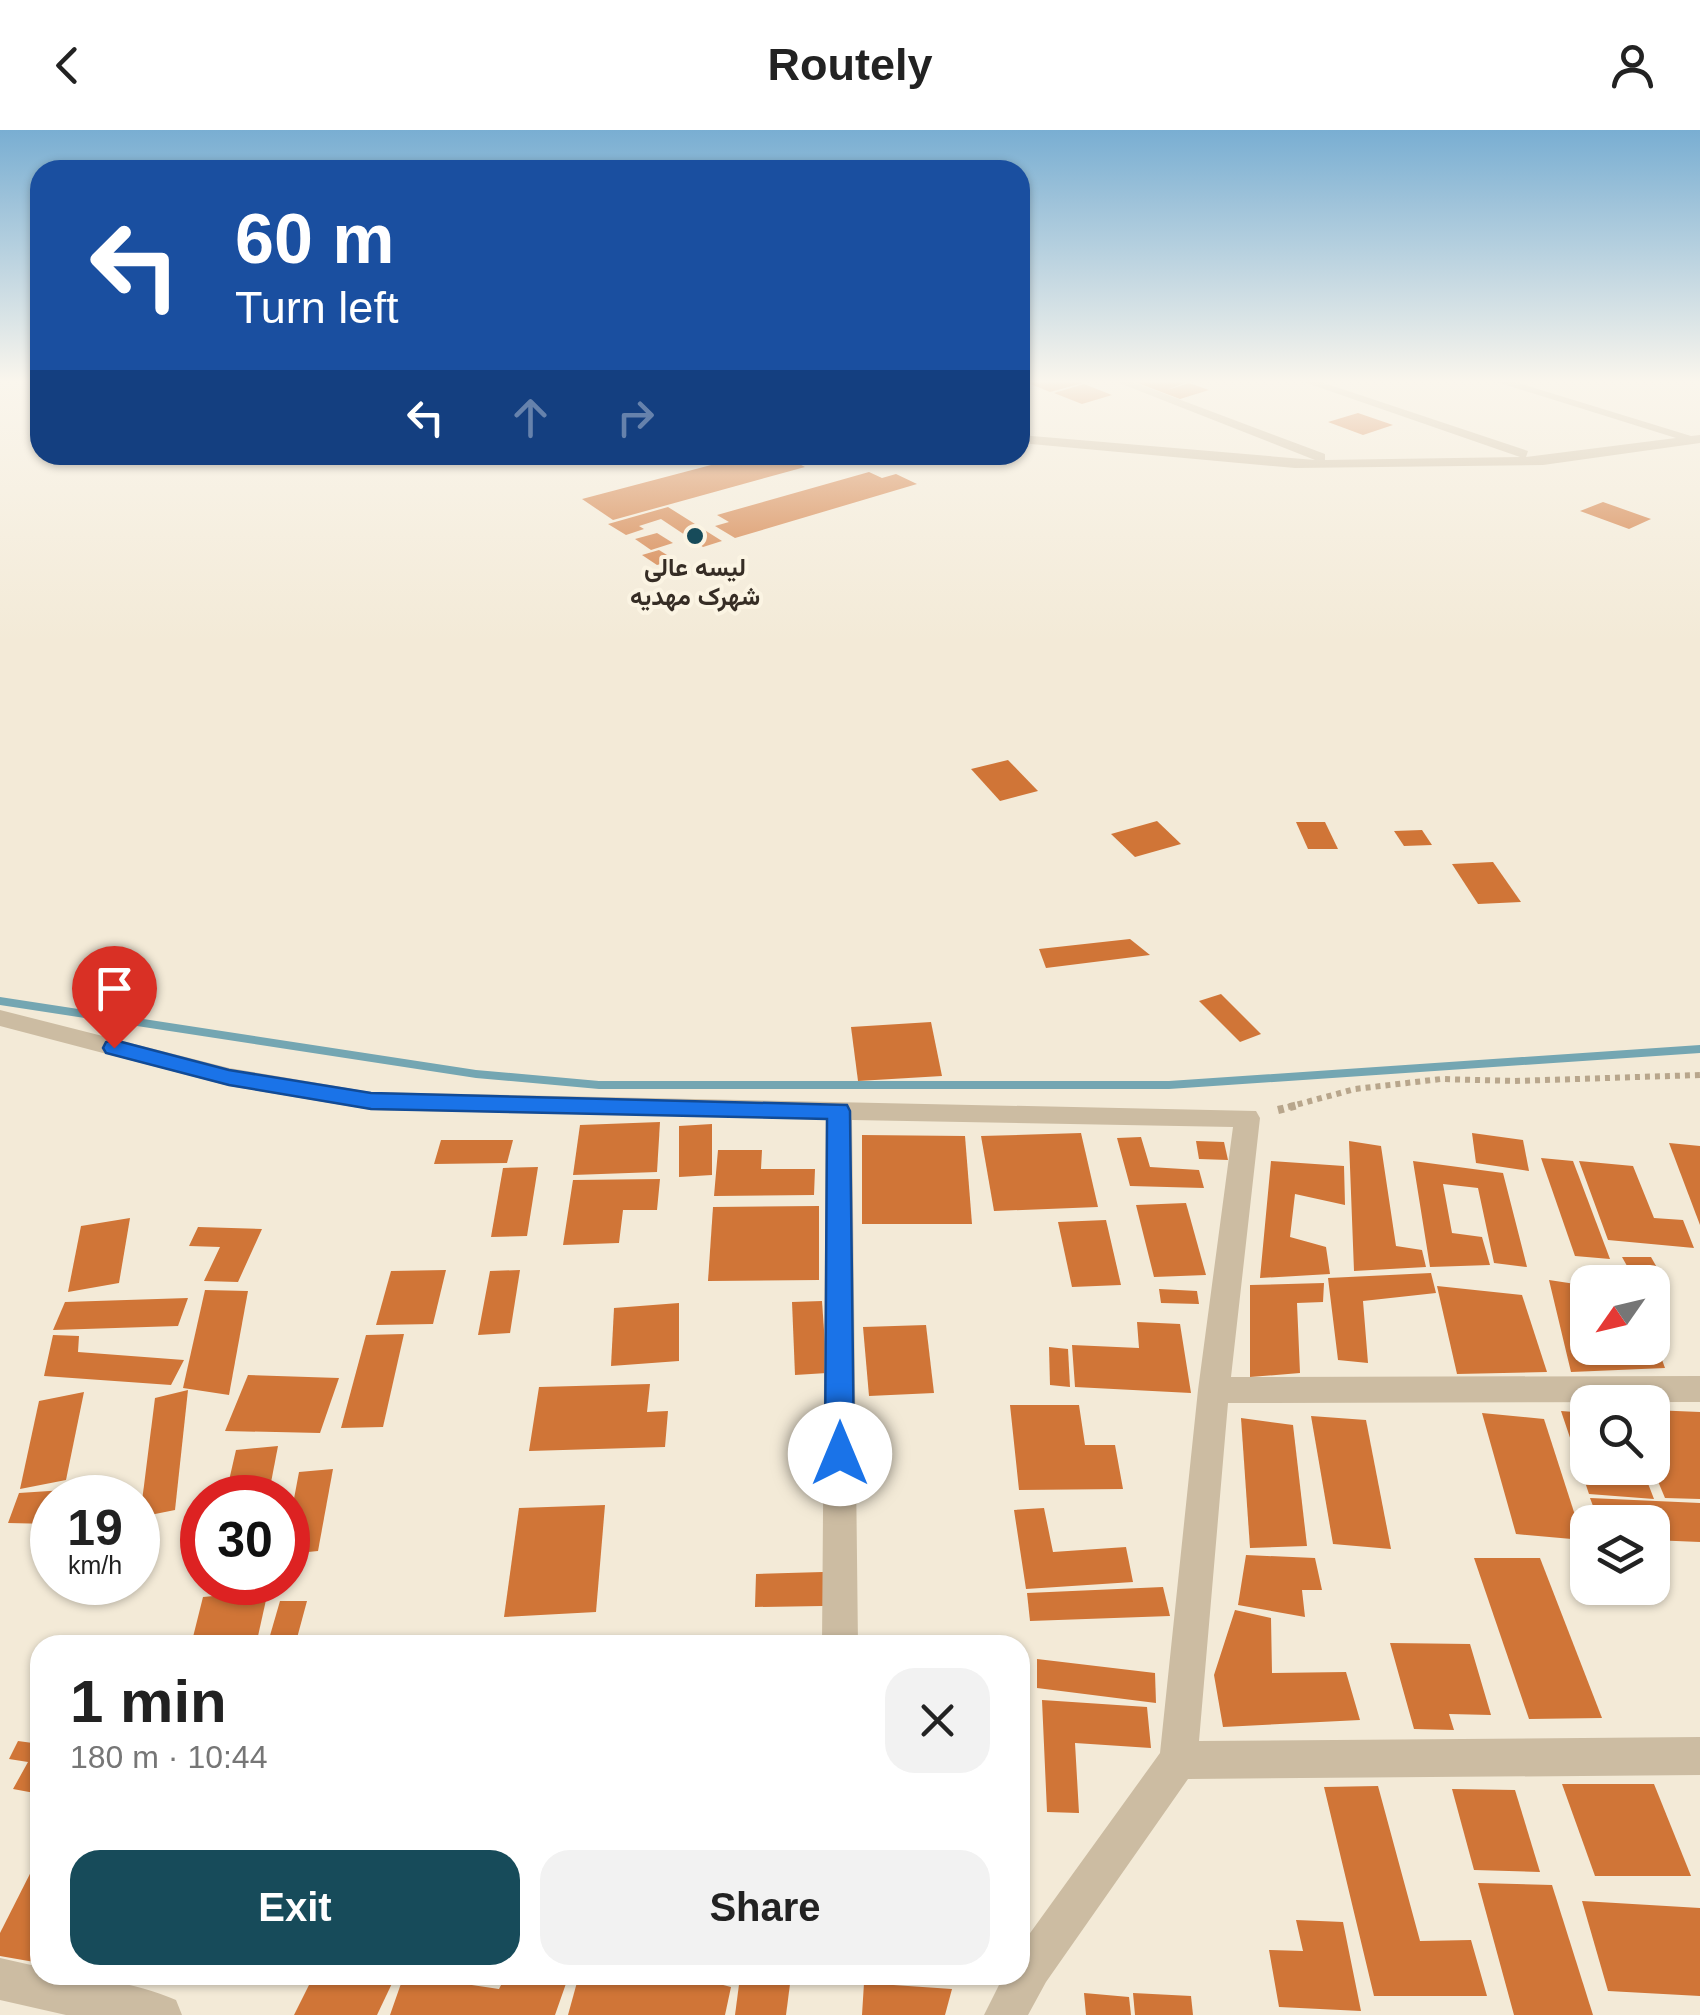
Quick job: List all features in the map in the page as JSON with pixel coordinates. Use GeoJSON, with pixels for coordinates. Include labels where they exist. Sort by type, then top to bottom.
{"type":"FeatureCollection","features":[{"type":"Feature","properties":{"kind":"street"},"geometry":{"type":"LineString","coordinates":[[0,1018],[229,1078],[371,1101],[1248,1118],[1214,1390],[1178,1760],[1030,1967]]}},
{"type":"Feature","properties":{"kind":"street"},"geometry":{"type":"LineString","coordinates":[[839,1111],[840,1635]]}},
{"type":"Feature","properties":{"kind":"street"},"geometry":{"type":"LineString","coordinates":[[1214,1390],[1700,1390]]}},
{"type":"Feature","properties":{"kind":"street"},"geometry":{"type":"LineString","coordinates":[[1178,1760],[1700,1756]]}},
{"type":"Feature","properties":{"kind":"street"},"geometry":{"type":"LineString","coordinates":[[0,1979],[160,2015]]}},
{"type":"Feature","properties":{"kind":"street"},"geometry":{"type":"LineString","coordinates":[[1005,2015],[1021,1985]]}},
{"type":"Feature","properties":{"kind":"path"},"geometry":{"type":"LineString","coordinates":[[1248,1118],[1355,1089],[1441,1079],[1515,1081],[1700,1074]]}},
{"type":"Feature","properties":{"kind":"building"},"geometry":{"type":"Polygon","coordinates":[[[704,467],[805,467],[613,520],[582,499],[704,467]]]}},
{"type":"Feature","properties":{"kind":"building"},"geometry":{"type":"Polygon","coordinates":[[[869,472],[882,478],[896,474],[917,484],[735,538],[715,526],[729,522],[717,515],[869,472]]]}},
{"type":"Feature","properties":{"kind":"building"},"geometry":{"type":"Polygon","coordinates":[[[1603,502],[1651,519],[1629,529],[1580,511],[1603,502]]]}},
{"type":"Feature","properties":{"kind":"building"},"geometry":{"type":"Polygon","coordinates":[[[668,507],[722,541],[703,547],[661,519],[626,535],[608,524],[668,507]]]}},
{"type":"Feature","properties":{"kind":"building"},"geometry":{"type":"Polygon","coordinates":[[[657,533],[673,543],[651,550],[635,539],[657,533]]]}},
{"type":"Feature","properties":{"kind":"building"},"geometry":{"type":"Polygon","coordinates":[[[659,550],[675,560],[657,565],[642,555],[659,550]]]}},
{"type":"Feature","properties":{"kind":"building"},"geometry":{"type":"Polygon","coordinates":[[[1008,760],[1038,791],[1000,801],[971,769],[1008,760]]]}},
{"type":"Feature","properties":{"kind":"building"},"geometry":{"type":"Polygon","coordinates":[[[1157,821],[1181,844],[1135,857],[1111,834],[1157,821]]]}},
{"type":"Feature","properties":{"kind":"building"},"geometry":{"type":"Polygon","coordinates":[[[1296,822],[1325,822],[1338,849],[1308,849],[1296,822]]]}},
{"type":"Feature","properties":{"kind":"building"},"geometry":{"type":"Polygon","coordinates":[[[1422,830],[1432,845],[1404,846],[1394,831],[1422,830]]]}},
{"type":"Feature","properties":{"kind":"building"},"geometry":{"type":"Polygon","coordinates":[[[1493,862],[1521,902],[1478,904],[1452,864],[1493,862]]]}},
{"type":"Feature","properties":{"kind":"building"},"geometry":{"type":"Polygon","coordinates":[[[1130,939],[1150,955],[1046,968],[1039,949],[1130,939]]]}},
{"type":"Feature","properties":{"kind":"building"},"geometry":{"type":"Polygon","coordinates":[[[1221,994],[1261,1034],[1240,1042],[1199,1001],[1221,994]]]}},
{"type":"Feature","properties":{"kind":"building"},"geometry":{"type":"Polygon","coordinates":[[[931,1022],[942,1076],[858,1081],[851,1027],[931,1022]]]}},
{"type":"Feature","properties":{"kind":"building"},"geometry":{"type":"Polygon","coordinates":[[[660,1122],[657,1172],[573,1175],[580,1125],[660,1122]]]}},
{"type":"Feature","properties":{"kind":"building"},"geometry":{"type":"Polygon","coordinates":[[[712,1124],[712,1175],[679,1177],[679,1126],[712,1124]]]}},
{"type":"Feature","properties":{"kind":"building"},"geometry":{"type":"Polygon","coordinates":[[[1081,1133],[1098,1207],[994,1211],[981,1136],[1081,1133]]]}},
{"type":"Feature","properties":{"kind":"building"},"geometry":{"type":"Polygon","coordinates":[[[1472,1133],[1523,1140],[1529,1171],[1476,1163],[1472,1133]]]}},
{"type":"Feature","properties":{"kind":"building"},"geometry":{"type":"Polygon","coordinates":[[[862,1135],[965,1136],[972,1224],[862,1224],[862,1135]]]}},
{"type":"Feature","properties":{"kind":"building"},"geometry":{"type":"Polygon","coordinates":[[[1141,1137],[1150,1167],[1199,1170],[1204,1188],[1130,1186],[1117,1138],[1141,1137]]]}},
{"type":"Feature","properties":{"kind":"building"},"geometry":{"type":"Polygon","coordinates":[[[441,1140],[513,1140],[507,1163],[434,1164],[441,1140]]]}},
{"type":"Feature","properties":{"kind":"building"},"geometry":{"type":"Polygon","coordinates":[[[1196,1141],[1224,1142],[1228,1160],[1199,1159],[1196,1141]]]}},
{"type":"Feature","properties":{"kind":"building"},"geometry":{"type":"Polygon","coordinates":[[[1349,1141],[1381,1146],[1396,1246],[1422,1250],[1426,1267],[1354,1271],[1349,1141]]]}},
{"type":"Feature","properties":{"kind":"building"},"geometry":{"type":"Polygon","coordinates":[[[1669,1143],[1700,1146],[1700,1225],[1669,1143]]]}},
{"type":"Feature","properties":{"kind":"building"},"geometry":{"type":"Polygon","coordinates":[[[718,1150],[762,1150],[761,1169],[815,1169],[814,1195],[714,1196],[718,1150]]]}},
{"type":"Feature","properties":{"kind":"building"},"geometry":{"type":"Polygon","coordinates":[[[1541,1158],[1573,1161],[1610,1259],[1575,1256],[1541,1158]]]}},
{"type":"Feature","properties":{"kind":"building"},"geometry":{"type":"Polygon","coordinates":[[[1271,1161],[1344,1166],[1345,1205],[1295,1194],[1290,1237],[1326,1247],[1330,1274],[1260,1278],[1271,1161]]]}},
{"type":"Feature","properties":{"kind":"building"},"geometry":{"type":"Polygon","coordinates":[[[1413,1161],[1503,1173],[1527,1267],[1494,1263],[1478,1188],[1443,1184],[1452,1233],[1482,1237],[1490,1265],[1430,1267],[1413,1161]]]}},
{"type":"Feature","properties":{"kind":"building"},"geometry":{"type":"Polygon","coordinates":[[[1579,1161],[1633,1166],[1654,1218],[1683,1220],[1694,1248],[1608,1240],[1579,1161]]]}},
{"type":"Feature","properties":{"kind":"building"},"geometry":{"type":"Polygon","coordinates":[[[538,1167],[527,1236],[491,1237],[503,1168],[538,1167]]]}},
{"type":"Feature","properties":{"kind":"building"},"geometry":{"type":"Polygon","coordinates":[[[660,1179],[657,1210],[623,1210],[619,1243],[563,1245],[573,1180],[660,1179]]]}},
{"type":"Feature","properties":{"kind":"building"},"geometry":{"type":"Polygon","coordinates":[[[1186,1203],[1206,1275],[1154,1277],[1136,1205],[1186,1203]]]}},
{"type":"Feature","properties":{"kind":"building"},"geometry":{"type":"Polygon","coordinates":[[[819,1206],[819,1280],[708,1281],[713,1207],[819,1206]]]}},
{"type":"Feature","properties":{"kind":"building"},"geometry":{"type":"Polygon","coordinates":[[[130,1218],[119,1283],[68,1292],[81,1226],[130,1218]]]}},
{"type":"Feature","properties":{"kind":"building"},"geometry":{"type":"Polygon","coordinates":[[[1106,1220],[1121,1285],[1072,1287],[1058,1222],[1106,1220]]]}},
{"type":"Feature","properties":{"kind":"building"},"geometry":{"type":"Polygon","coordinates":[[[198,1227],[262,1229],[238,1282],[204,1281],[220,1247],[189,1246],[198,1227]]]}},
{"type":"Feature","properties":{"kind":"building"},"geometry":{"type":"Polygon","coordinates":[[[1622,1257],[1651,1257],[1655,1265],[1626,1265],[1622,1257]]]}},
{"type":"Feature","properties":{"kind":"building"},"geometry":{"type":"Polygon","coordinates":[[[446,1270],[433,1324],[376,1325],[391,1271],[446,1270]]]}},
{"type":"Feature","properties":{"kind":"building"},"geometry":{"type":"Polygon","coordinates":[[[520,1270],[510,1333],[478,1335],[490,1271],[520,1270]]]}},
{"type":"Feature","properties":{"kind":"building"},"geometry":{"type":"Polygon","coordinates":[[[1431,1273],[1436,1293],[1363,1301],[1368,1363],[1338,1360],[1328,1278],[1431,1273]]]}},
{"type":"Feature","properties":{"kind":"building"},"geometry":{"type":"Polygon","coordinates":[[[1549,1280],[1570,1283],[1570,1365],[1665,1368],[1571,1372],[1549,1280]]]}},
{"type":"Feature","properties":{"kind":"building"},"geometry":{"type":"Polygon","coordinates":[[[1324,1283],[1323,1302],[1297,1303],[1300,1373],[1250,1377],[1250,1285],[1324,1283]]]}},
{"type":"Feature","properties":{"kind":"building"},"geometry":{"type":"Polygon","coordinates":[[[1437,1286],[1522,1295],[1547,1372],[1457,1374],[1437,1286]]]}},
{"type":"Feature","properties":{"kind":"building"},"geometry":{"type":"Polygon","coordinates":[[[1159,1289],[1197,1291],[1199,1304],[1161,1303],[1159,1289]]]}},
{"type":"Feature","properties":{"kind":"building"},"geometry":{"type":"Polygon","coordinates":[[[205,1290],[248,1291],[229,1395],[183,1388],[205,1290]]]}},
{"type":"Feature","properties":{"kind":"building"},"geometry":{"type":"Polygon","coordinates":[[[188,1298],[178,1326],[53,1330],[65,1302],[188,1298]]]}},
{"type":"Feature","properties":{"kind":"building"},"geometry":{"type":"Polygon","coordinates":[[[822,1301],[827,1373],[795,1375],[792,1302],[822,1301]]]}},
{"type":"Feature","properties":{"kind":"building"},"geometry":{"type":"Polygon","coordinates":[[[679,1303],[679,1361],[611,1366],[614,1308],[679,1303]]]}},
{"type":"Feature","properties":{"kind":"building"},"geometry":{"type":"Polygon","coordinates":[[[1137,1322],[1180,1324],[1191,1393],[1075,1387],[1072,1345],[1139,1348],[1137,1322]]]}},
{"type":"Feature","properties":{"kind":"building"},"geometry":{"type":"Polygon","coordinates":[[[926,1325],[934,1393],[869,1396],[863,1327],[926,1325]]]}},
{"type":"Feature","properties":{"kind":"building"},"geometry":{"type":"Polygon","coordinates":[[[404,1334],[383,1427],[341,1428],[366,1335],[404,1334]]]}},
{"type":"Feature","properties":{"kind":"building"},"geometry":{"type":"Polygon","coordinates":[[[53,1335],[79,1336],[78,1352],[184,1360],[171,1385],[44,1376],[53,1335]]]}},
{"type":"Feature","properties":{"kind":"building"},"geometry":{"type":"Polygon","coordinates":[[[1049,1347],[1068,1349],[1070,1387],[1050,1385],[1049,1347]]]}},
{"type":"Feature","properties":{"kind":"building"},"geometry":{"type":"Polygon","coordinates":[[[248,1375],[339,1378],[320,1433],[225,1431],[248,1375]]]}},
{"type":"Feature","properties":{"kind":"building"},"geometry":{"type":"Polygon","coordinates":[[[650,1384],[647,1412],[668,1411],[665,1447],[529,1451],[539,1387],[650,1384]]]}},
{"type":"Feature","properties":{"kind":"building"},"geometry":{"type":"Polygon","coordinates":[[[188,1390],[175,1510],[160,1513],[160,1475],[145,1475],[155,1398],[188,1390]]]}},
{"type":"Feature","properties":{"kind":"building"},"geometry":{"type":"Polygon","coordinates":[[[84,1392],[67,1475],[30,1475],[30,1487],[20,1489],[39,1401],[84,1392]]]}},
{"type":"Feature","properties":{"kind":"building"},"geometry":{"type":"Polygon","coordinates":[[[1010,1405],[1079,1405],[1085,1445],[1115,1445],[1123,1489],[1019,1490],[1010,1405]]]}},
{"type":"Feature","properties":{"kind":"building"},"geometry":{"type":"Polygon","coordinates":[[[1561,1411],[1570,1412],[1570,1438],[1561,1411]]]}},
{"type":"Feature","properties":{"kind":"building"},"geometry":{"type":"Polygon","coordinates":[[[1670,1411],[1700,1412],[1700,1499],[1665,1498],[1660,1485],[1670,1485],[1670,1411]]]}},
{"type":"Feature","properties":{"kind":"building"},"geometry":{"type":"Polygon","coordinates":[[[1482,1413],[1544,1419],[1572,1505],[1570,1539],[1516,1534],[1482,1413]]]}},
{"type":"Feature","properties":{"kind":"building"},"geometry":{"type":"Polygon","coordinates":[[[1311,1416],[1366,1420],[1391,1549],[1333,1544],[1311,1416]]]}},
{"type":"Feature","properties":{"kind":"building"},"geometry":{"type":"Polygon","coordinates":[[[1241,1418],[1293,1425],[1307,1546],[1250,1548],[1241,1418]]]}},
{"type":"Feature","properties":{"kind":"building"},"geometry":{"type":"Polygon","coordinates":[[[278,1446],[272,1475],[230,1475],[236,1450],[278,1446]]]}},
{"type":"Feature","properties":{"kind":"building"},"geometry":{"type":"Polygon","coordinates":[[[333,1469],[318,1551],[310,1552],[310,1475],[298,1475],[333,1469]]]}},
{"type":"Feature","properties":{"kind":"building"},"geometry":{"type":"Polygon","coordinates":[[[1586,1485],[1649,1485],[1654,1499],[1589,1494],[1586,1485]]]}},
{"type":"Feature","properties":{"kind":"building"},"geometry":{"type":"Polygon","coordinates":[[[30,1492],[30,1524],[8,1523],[19,1493],[30,1492]]]}},
{"type":"Feature","properties":{"kind":"building"},"geometry":{"type":"Polygon","coordinates":[[[1590,1498],[1700,1503],[1700,1542],[1670,1541],[1670,1505],[1593,1505],[1590,1498]]]}},
{"type":"Feature","properties":{"kind":"building"},"geometry":{"type":"Polygon","coordinates":[[[605,1505],[596,1612],[504,1617],[519,1508],[605,1505]]]}},
{"type":"Feature","properties":{"kind":"building"},"geometry":{"type":"Polygon","coordinates":[[[1044,1508],[1053,1552],[1126,1547],[1133,1582],[1026,1589],[1014,1510],[1044,1508]]]}},
{"type":"Feature","properties":{"kind":"building"},"geometry":{"type":"Polygon","coordinates":[[[1246,1555],[1315,1558],[1322,1590],[1302,1590],[1305,1617],[1238,1605],[1246,1555]]]}},
{"type":"Feature","properties":{"kind":"building"},"geometry":{"type":"Polygon","coordinates":[[[1474,1558],[1540,1558],[1602,1718],[1529,1719],[1474,1558]]]}},
{"type":"Feature","properties":{"kind":"building"},"geometry":{"type":"Polygon","coordinates":[[[823,1572],[823,1606],[755,1607],[756,1574],[823,1572]]]}},
{"type":"Feature","properties":{"kind":"building"},"geometry":{"type":"Polygon","coordinates":[[[1163,1587],[1170,1616],[1030,1621],[1027,1593],[1163,1587]]]}},
{"type":"Feature","properties":{"kind":"building"},"geometry":{"type":"Polygon","coordinates":[[[201,1605],[265,1605],[258,1635],[194,1635],[201,1605]]]}},
{"type":"Feature","properties":{"kind":"building"},"geometry":{"type":"Polygon","coordinates":[[[279,1605],[306,1605],[298,1635],[270,1635],[279,1605]]]}},
{"type":"Feature","properties":{"kind":"building"},"geometry":{"type":"Polygon","coordinates":[[[1235,1610],[1271,1618],[1272,1673],[1346,1672],[1360,1720],[1223,1727],[1214,1675],[1235,1610]]]}},
{"type":"Feature","properties":{"kind":"building"},"geometry":{"type":"Polygon","coordinates":[[[1390,1643],[1470,1644],[1491,1715],[1449,1714],[1454,1730],[1414,1729],[1390,1643]]]}},
{"type":"Feature","properties":{"kind":"building"},"geometry":{"type":"Polygon","coordinates":[[[1037,1659],[1155,1673],[1156,1703],[1037,1688],[1037,1659]]]}},
{"type":"Feature","properties":{"kind":"building"},"geometry":{"type":"Polygon","coordinates":[[[1042,1700],[1147,1707],[1151,1748],[1075,1743],[1079,1813],[1047,1812],[1042,1700]]]}},
{"type":"Feature","properties":{"kind":"building"},"geometry":{"type":"Polygon","coordinates":[[[18,1741],[30,1743],[30,1792],[13,1789],[28,1762],[9,1759],[18,1741]]]}},
{"type":"Feature","properties":{"kind":"building"},"geometry":{"type":"Polygon","coordinates":[[[1562,1784],[1654,1784],[1691,1876],[1595,1876],[1562,1784]]]}},
{"type":"Feature","properties":{"kind":"building"},"geometry":{"type":"Polygon","coordinates":[[[1378,1786],[1420,1941],[1471,1940],[1487,1996],[1374,1996],[1324,1787],[1378,1786]]]}},
{"type":"Feature","properties":{"kind":"building"},"geometry":{"type":"Polygon","coordinates":[[[1452,1789],[1515,1790],[1540,1872],[1474,1870],[1452,1789]]]}},
{"type":"Feature","properties":{"kind":"building"},"geometry":{"type":"Polygon","coordinates":[[[30,1874],[30,1961],[0,1956],[0,1933],[30,1874]]]}},
{"type":"Feature","properties":{"kind":"building"},"geometry":{"type":"Polygon","coordinates":[[[1478,1883],[1552,1885],[1593,2015],[1514,2015],[1478,1883]]]}},
{"type":"Feature","properties":{"kind":"building"},"geometry":{"type":"Polygon","coordinates":[[[1582,1901],[1700,1908],[1700,1996],[1608,1991],[1582,1901]]]}},
{"type":"Feature","properties":{"kind":"building"},"geometry":{"type":"Polygon","coordinates":[[[1296,1920],[1343,1922],[1361,2011],[1279,2007],[1269,1950],[1303,1951],[1296,1920]]]}},
{"type":"Feature","properties":{"kind":"building"},"geometry":{"type":"Polygon","coordinates":[[[309,1985],[391,1985],[377,2015],[294,2015],[309,1985]]]}},
{"type":"Feature","properties":{"kind":"building"},"geometry":{"type":"Polygon","coordinates":[[[400,1985],[499,1989],[501,1985],[566,1985],[555,2015],[390,2015],[400,1985]]]}},
{"type":"Feature","properties":{"kind":"building"},"geometry":{"type":"Polygon","coordinates":[[[576,1985],[731,1987],[725,2015],[568,2015],[576,1985]]]}},
{"type":"Feature","properties":{"kind":"building"},"geometry":{"type":"Polygon","coordinates":[[[739,1985],[790,1985],[786,2015],[735,2015],[739,1985]]]}},
{"type":"Feature","properties":{"kind":"building"},"geometry":{"type":"Polygon","coordinates":[[[864,1985],[952,1989],[945,2015],[862,2015],[864,1985]]]}},
{"type":"Feature","properties":{"kind":"building"},"geometry":{"type":"Polygon","coordinates":[[[1084,1993],[1129,1997],[1131,2015],[1086,2015],[1084,1993]]]}},
{"type":"Feature","properties":{"kind":"building"},"geometry":{"type":"Polygon","coordinates":[[[1133,1993],[1191,1996],[1193,2015],[1135,2015],[1133,1993]]]}},
{"type":"Feature","properties":{"kind":"waterway"},"geometry":{"type":"LineString","coordinates":[[0,1001],[476,1074],[599,1085],[1169,1085],[1700,1049]]}},
{"type":"Feature","properties":{"kind":"place","name":"لیسه عالی شهرک مهدیه"},"geometry":{"type":"Point","coordinates":[695,536]}},
{"type":"Feature","properties":{"kind":"route"},"geometry":{"type":"LineString","coordinates":[[114,1048],[229,1078],[371,1101],[839,1111],[840,1454]]}}]}
